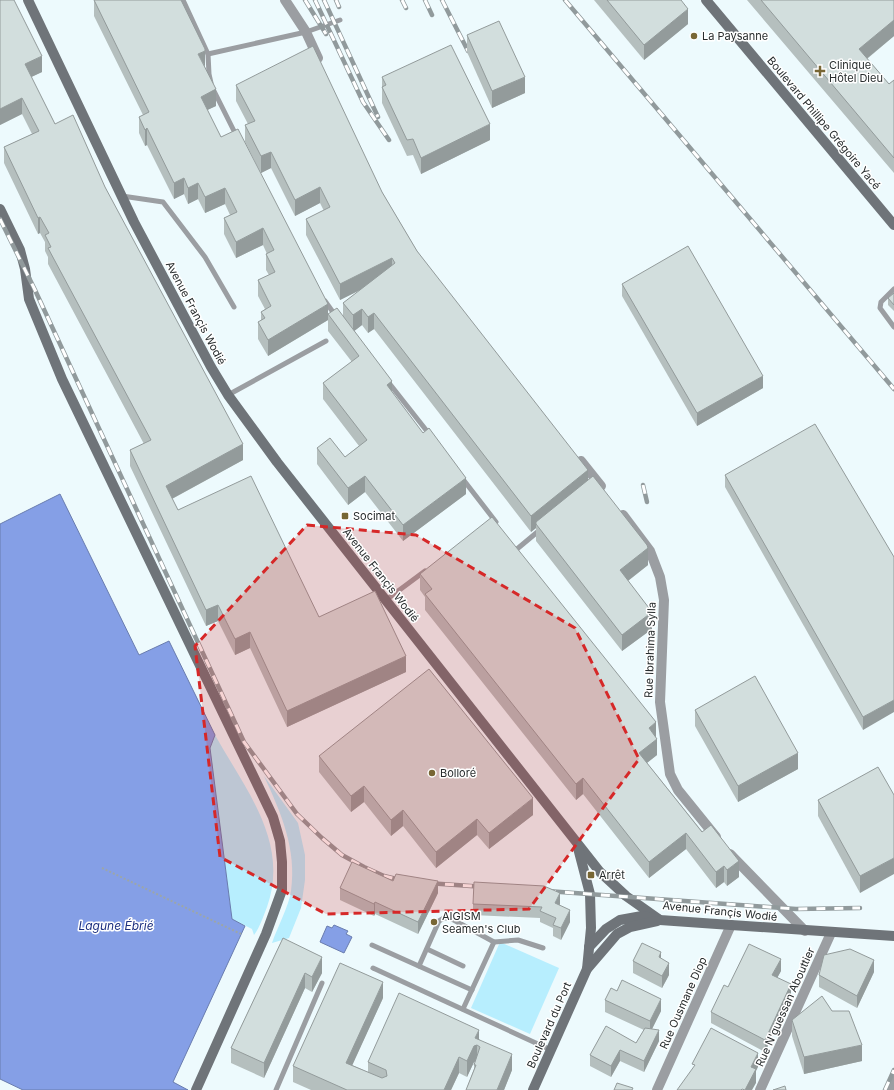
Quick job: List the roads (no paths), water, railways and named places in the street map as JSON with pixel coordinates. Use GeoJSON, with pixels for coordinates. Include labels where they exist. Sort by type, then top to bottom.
{"type":"FeatureCollection","features":[{"type":"Feature","properties":{"kind":"main road","name":"Avenue Françis Wodié"},"geometry":{"type":"LineString","coordinates":[[28,0],[134,222],[211,367],[228,395],[277,462],[576,842],[611,883],[626,896],[660,920],[831,933],[894,936]]}},
{"type":"Feature","properties":{"kind":"main road","name":"Boulevard Phillipe Grégoire Yacé"},"geometry":{"type":"LineString","coordinates":[[709,1],[894,225]]}},
{"type":"Feature","properties":{"kind":"main road"},"geometry":{"type":"LineString","coordinates":[[0,209],[20,250],[25,269],[29,299],[62,379],[273,817],[280,841],[282,890],[266,934],[196,1090]]}},
{"type":"Feature","properties":{"kind":"main road","name":"Boulevard du Port"},"geometry":{"type":"LineString","coordinates":[[576,842],[590,894],[587,969]]}},
{"type":"Feature","properties":{"kind":"main road"},"geometry":{"type":"LineString","coordinates":[[589,947],[606,929],[620,920],[642,916],[660,920]]}},
{"type":"Feature","properties":{"kind":"main road","name":"Boulevard du Port"},"geometry":{"type":"LineString","coordinates":[[533,1090],[587,969],[617,934],[630,927],[660,920]]}},
{"type":"Feature","properties":{"kind":"street"},"geometry":{"type":"LineString","coordinates":[[285,0],[306,32],[322,68]]}},
{"type":"Feature","properties":{"kind":"street"},"geometry":{"type":"LineString","coordinates":[[573,452],[596,484],[607,494]]}},
{"type":"Feature","properties":{"kind":"street","name":"Rue Ibrahima Sylla"},"geometry":{"type":"LineString","coordinates":[[616,506],[650,551],[660,577],[664,600],[660,702],[666,760],[673,784],[731,856],[805,931]]}},
{"type":"Feature","properties":{"kind":"street","name":"Rue Ousmane Diop"},"geometry":{"type":"LineString","coordinates":[[657,1090],[731,926]]}},
{"type":"Feature","properties":{"kind":"street","name":"Rue N'guessan Abouttier"},"geometry":{"type":"LineString","coordinates":[[760,1090],[831,933]]}},
{"type":"Feature","properties":{"kind":"street"},"geometry":{"type":"LineString","coordinates":[[890,1090],[894,1080]]}},
{"type":"Feature","properties":{"kind":"lane"},"geometry":{"type":"LineString","coordinates":[[183,0],[208,54],[209,74],[213,90],[239,139]]}},
{"type":"Feature","properties":{"kind":"lane"},"geometry":{"type":"LineString","coordinates":[[208,54],[306,32],[340,20]]}},
{"type":"Feature","properties":{"kind":"lane"},"geometry":{"type":"LineString","coordinates":[[122,196],[164,202],[205,257],[234,307]]}},
{"type":"Feature","properties":{"kind":"lane"},"geometry":{"type":"LineString","coordinates":[[894,289],[881,302],[880,308],[894,328]]}},
{"type":"Feature","properties":{"kind":"lane"},"geometry":{"type":"LineString","coordinates":[[322,296],[340,321]]}},
{"type":"Feature","properties":{"kind":"lane"},"geometry":{"type":"LineString","coordinates":[[228,395],[326,341]]}},
{"type":"Feature","properties":{"kind":"lane"},"geometry":{"type":"LineString","coordinates":[[383,376],[432,438]]}},
{"type":"Feature","properties":{"kind":"lane"},"geometry":{"type":"LineString","coordinates":[[460,475],[498,524]]}},
{"type":"Feature","properties":{"kind":"lane"},"geometry":{"type":"LineString","coordinates":[[487,523],[493,518]]}},
{"type":"Feature","properties":{"kind":"lane"},"geometry":{"type":"LineString","coordinates":[[517,549],[548,524]]}},
{"type":"Feature","properties":{"kind":"lane"},"geometry":{"type":"LineString","coordinates":[[512,543],[522,555]]}},
{"type":"Feature","properties":{"kind":"lane"},"geometry":{"type":"LineString","coordinates":[[386,600],[430,567]]}},
{"type":"Feature","properties":{"kind":"lane"},"geometry":{"type":"LineString","coordinates":[[419,966],[439,921],[444,918],[450,918],[494,942],[518,940],[543,948]]}},
{"type":"Feature","properties":{"kind":"lane"},"geometry":{"type":"LineString","coordinates":[[463,1009],[494,942]]}},
{"type":"Feature","properties":{"kind":"lane"},"geometry":{"type":"LineString","coordinates":[[372,945],[472,990]]}},
{"type":"Feature","properties":{"kind":"lane"},"geometry":{"type":"LineString","coordinates":[[427,949],[463,966]]}},
{"type":"Feature","properties":{"kind":"lane"},"geometry":{"type":"LineString","coordinates":[[373,968],[551,1050]]}},
{"type":"Feature","properties":{"kind":"lane"},"geometry":{"type":"LineString","coordinates":[[276,1090],[322,983]]}},
{"type":"Feature","properties":{"kind":"water","name":"Lagune Ébrié"},"geometry":{"type":"Polygon","coordinates":[[[60,494],[139,655],[169,641],[215,735],[210,748],[232,919],[245,926],[173,1082],[188,1090],[23,1090],[0,1079],[0,524],[60,494]]]}},
{"type":"Feature","properties":{"kind":"water"},"geometry":{"type":"Polygon","coordinates":[[[334,925],[348,931],[346,934],[352,937],[344,953],[320,942],[327,926],[332,928],[334,925]]]}},
{"type":"Feature","properties":{"kind":"railway"},"geometry":{"type":"LineString","coordinates":[[305,0],[326,34]]}},
{"type":"Feature","properties":{"kind":"railway"},"geometry":{"type":"LineString","coordinates":[[315,0],[363,102],[389,140]]}},
{"type":"Feature","properties":{"kind":"railway"},"geometry":{"type":"LineString","coordinates":[[324,0],[378,117]]}},
{"type":"Feature","properties":{"kind":"railway"},"geometry":{"type":"LineString","coordinates":[[336,0],[339,7]]}},
{"type":"Feature","properties":{"kind":"railway"},"geometry":{"type":"LineString","coordinates":[[402,0],[406,8]]}},
{"type":"Feature","properties":{"kind":"railway"},"geometry":{"type":"LineString","coordinates":[[425,0],[432,15]]}},
{"type":"Feature","properties":{"kind":"railway"},"geometry":{"type":"LineString","coordinates":[[442,0],[468,51]]}},
{"type":"Feature","properties":{"kind":"railway"},"geometry":{"type":"LineString","coordinates":[[565,0],[894,389]]}},
{"type":"Feature","properties":{"kind":"railway"},"geometry":{"type":"LineString","coordinates":[[0,219],[35,290],[244,742],[297,814],[322,838],[342,855],[364,867],[384,876],[405,881]]}},
{"type":"Feature","properties":{"kind":"railway"},"geometry":{"type":"LineString","coordinates":[[643,485],[647,502]]}},
{"type":"Feature","properties":{"kind":"railway"},"geometry":{"type":"LineString","coordinates":[[427,883],[485,887]]}},
{"type":"Feature","properties":{"kind":"railway"},"geometry":{"type":"LineString","coordinates":[[547,891],[796,909],[860,908]]}},
{"type":"Feature","properties":{"kind":"railway"},"geometry":{"type":"LineString","coordinates":[[885,1090],[894,1070]]}},
{"type":"Feature","properties":{"kind":"place","name":"La Paysanne"},"geometry":{"type":"Point","coordinates":[694,36]}},
{"type":"Feature","properties":{"kind":"place","name":"Clinique Hôtel Dieu"},"geometry":{"type":"Point","coordinates":[820,71]}},
{"type":"Feature","properties":{"kind":"place","name":"Socimat"},"geometry":{"type":"Point","coordinates":[345,516]}},
{"type":"Feature","properties":{"kind":"place","name":"Bolloré"},"geometry":{"type":"Point","coordinates":[432,773]}},
{"type":"Feature","properties":{"kind":"place","name":"Arrêt"},"geometry":{"type":"Point","coordinates":[591,875]}},
{"type":"Feature","properties":{"kind":"place","name":"AIGISM Seamen's Club"},"geometry":{"type":"Point","coordinates":[434,922]}}]}
